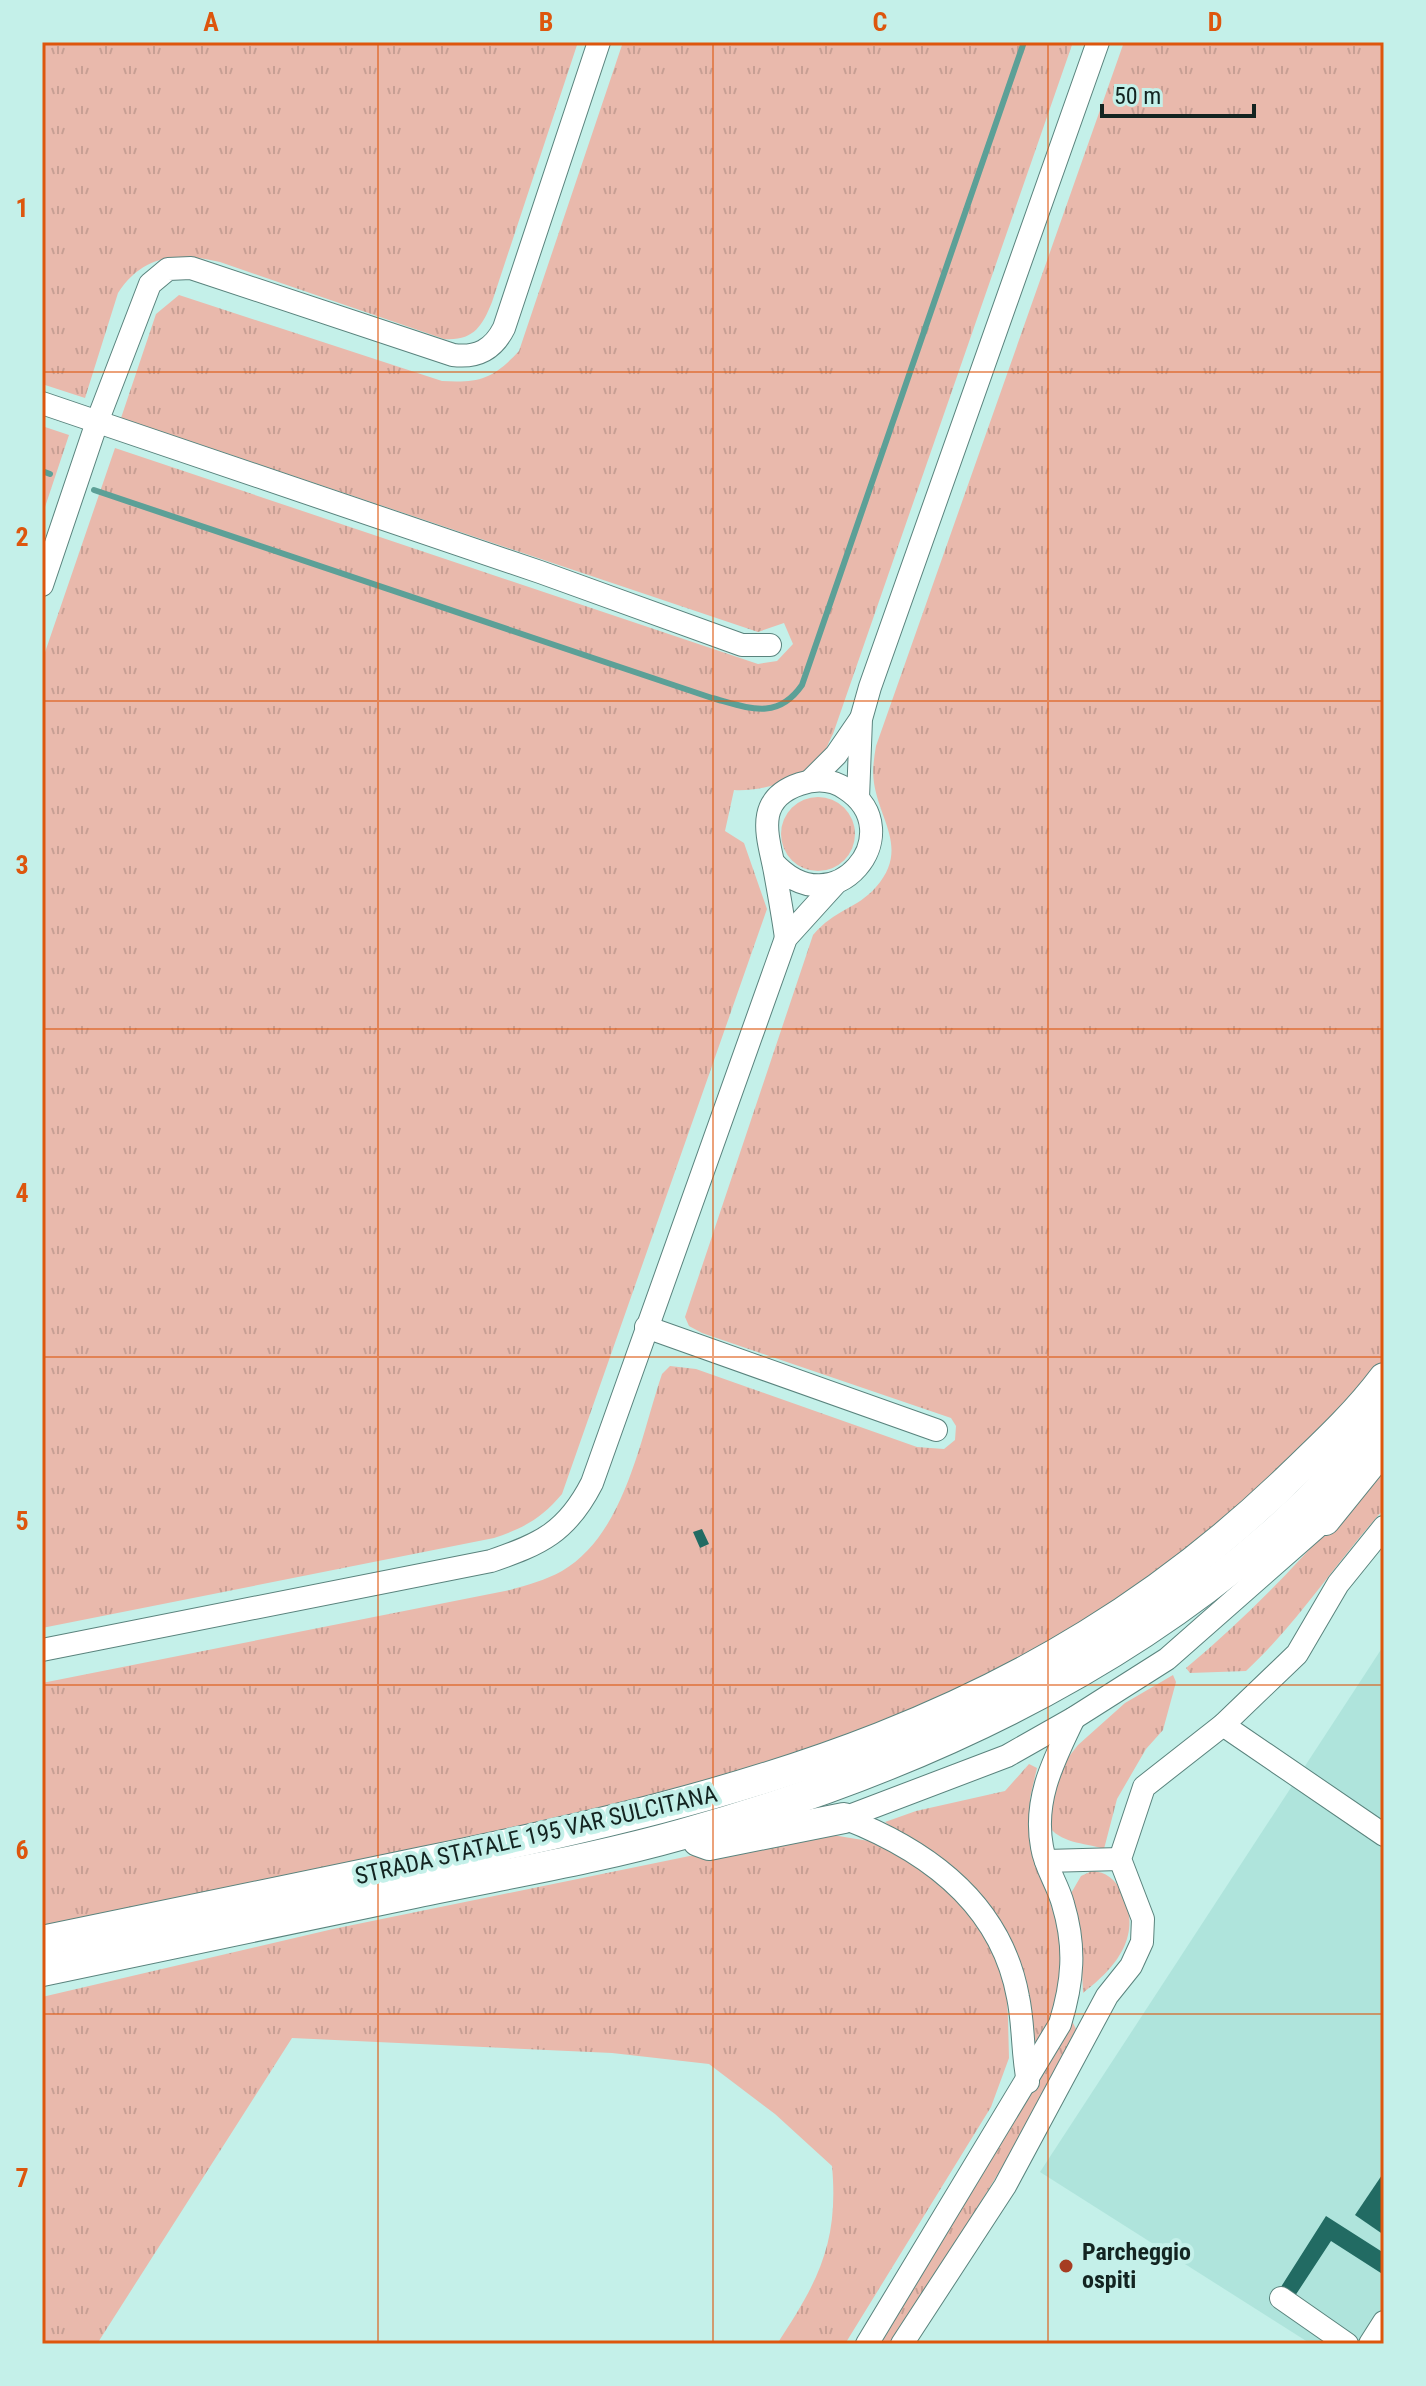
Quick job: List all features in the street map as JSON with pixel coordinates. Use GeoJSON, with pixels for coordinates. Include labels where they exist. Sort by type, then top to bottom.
{"type":"FeatureCollection","features":[{"type":"Feature","properties":{"kind":"highway","name":"STRADA STATALE 195 VAR SULCITANA"},"geometry":{"type":"LineString","coordinates":[[42,1941],[599,1826],[709,1798],[871,1744],[982,1695],[1085,1639],[1154,1594],[1227,1537],[1359,1412],[1384,1378]]}},
{"type":"Feature","properties":{"kind":"highway","name":"STRADA STATALE 195 VAR SULCITANA"},"geometry":{"type":"LineString","coordinates":[[42,1971],[681,1835],[790,1801],[934,1747],[1028,1702],[1103,1659],[1175,1611],[1243,1558],[1308,1499],[1384,1419]]}},
{"type":"Feature","properties":{"kind":"highway"},"geometry":{"type":"LineString","coordinates":[[1325,1520],[1384,1447]]}},
{"type":"Feature","properties":{"kind":"highway"},"geometry":{"type":"LineString","coordinates":[[681,1835],[709,1845],[844,1818]]}},
{"type":"Feature","properties":{"kind":"street"},"geometry":{"type":"LineString","coordinates":[[42,585],[97,422],[150,284],[158,275],[179,266],[453,355],[466,356],[489,349],[504,328],[599,42]]}},
{"type":"Feature","properties":{"kind":"street"},"geometry":{"type":"LineString","coordinates":[[786,938],[765,828],[770,811],[787,791],[810,781],[836,755],[861,719],[1098,42]]}},
{"type":"Feature","properties":{"kind":"street"},"geometry":{"type":"LineString","coordinates":[[42,403],[742,645],[770,645]]}},
{"type":"Feature","properties":{"kind":"street"},"geometry":{"type":"LineString","coordinates":[[42,1650],[491,1561],[529,1548],[558,1531],[578,1510],[592,1483],[786,938],[835,884],[862,863],[869,847],[871,829],[858,798],[861,719]]}},
{"type":"Feature","properties":{"kind":"street"},"geometry":{"type":"LineString","coordinates":[[810,781],[836,784],[858,798]]}},
{"type":"Feature","properties":{"kind":"street"},"geometry":{"type":"LineString","coordinates":[[773,862],[785,875],[800,883],[817,886],[835,884]]}},
{"type":"Feature","properties":{"kind":"street"},"geometry":{"type":"LineString","coordinates":[[646,1327],[936,1430]]}},
{"type":"Feature","properties":{"kind":"street"},"geometry":{"type":"LineString","coordinates":[[844,1818],[1007,1756],[1074,1718],[1167,1659],[1325,1520]]}},
{"type":"Feature","properties":{"kind":"street"},"geometry":{"type":"LineString","coordinates":[[902,2344],[1005,2186],[1107,1996],[1131,1966],[1142,1942],[1143,1919],[1120,1859],[1144,1787],[1223,1725],[1297,1654],[1338,1584],[1384,1527]]}},
{"type":"Feature","properties":{"kind":"street"},"geometry":{"type":"LineString","coordinates":[[867,2344],[1028,2082],[1060,2024],[1072,1986],[1073,1950],[1063,1904],[1042,1847],[1043,1795],[1048,1772],[1074,1718]]}},
{"type":"Feature","properties":{"kind":"street"},"geometry":{"type":"LineString","coordinates":[[1223,1725],[1384,1835]]}},
{"type":"Feature","properties":{"kind":"street"},"geometry":{"type":"LineString","coordinates":[[844,1818],[880,1832],[938,1867],[963,1889],[986,1918],[1003,1950],[1016,1986],[1028,2082]]}},
{"type":"Feature","properties":{"kind":"street"},"geometry":{"type":"LineString","coordinates":[[1046,1861],[1120,1859]]}},
{"type":"Feature","properties":{"kind":"street"},"geometry":{"type":"LineString","coordinates":[[1281,2298],[1347,2344]]}},
{"type":"Feature","properties":{"kind":"street"},"geometry":{"type":"LineString","coordinates":[[1370,2344],[1384,2322]]}},
{"type":"Feature","properties":{"kind":"shaded area"},"geometry":{"type":"Polygon","coordinates":[[[1384,1645],[1384,2344],[1311,2344],[1040,2172],[1384,1645]]]}},
{"type":"Feature","properties":{"kind":"green space"},"geometry":{"type":"Polygon","coordinates":[[[42,42],[578,42],[492,302],[475,331],[462,338],[444,339],[220,262],[190,257],[163,259],[139,270],[118,293],[85,398],[42,384],[42,42]]]}},
{"type":"Feature","properties":{"kind":"green space"},"geometry":{"type":"Polygon","coordinates":[[[623,42],[1073,42],[833,734],[821,757],[804,772],[769,787],[734,790],[725,831],[744,843],[767,909],[562,1494],[532,1521],[494,1538],[42,1628],[42,661],[115,448],[758,664],[777,661],[793,644],[784,623],[758,632],[121,418],[156,314],[179,295],[442,381],[476,380],[501,368],[519,351],[623,42]]]}},
{"type":"Feature","properties":{"kind":"green space"},"geometry":{"type":"Polygon","coordinates":[[[1124,42],[1384,42],[1384,1360],[1346,1406],[1265,1485],[1136,1592],[929,1708],[690,1794],[42,1932],[42,1683],[510,1590],[562,1571],[583,1555],[616,1510],[662,1374],[670,1366],[696,1369],[917,1447],[944,1449],[955,1440],[956,1426],[951,1418],[702,1333],[689,1326],[685,1317],[813,935],[829,920],[869,894],[886,873],[890,860],[890,835],[874,783],[876,746],[1124,42]]]}},
{"type":"Feature","properties":{"kind":"green space"},"geometry":{"type":"Polygon","coordinates":[[[42,426],[69,435],[42,516],[42,426]]]}},
{"type":"Feature","properties":{"kind":"green space"},"geometry":{"type":"Polygon","coordinates":[[[825,797],[845,807],[853,820],[853,848],[845,861],[832,869],[811,871],[791,861],[783,848],[781,827],[791,807],[804,799],[825,797]]]}},
{"type":"Feature","properties":{"kind":"green space"},"geometry":{"type":"Polygon","coordinates":[[[1384,1462],[1384,1509],[1265,1652],[1246,1671],[1190,1673],[1186,1668],[1290,1570],[1384,1462]]]}},
{"type":"Feature","properties":{"kind":"green space"},"geometry":{"type":"Polygon","coordinates":[[[1173,1675],[1176,1682],[1163,1730],[1146,1749],[1117,1799],[1104,1849],[1072,1841],[1052,1831],[1047,1824],[1059,1769],[1078,1745],[1125,1703],[1173,1675]]]}},
{"type":"Feature","properties":{"kind":"green space"},"geometry":{"type":"Polygon","coordinates":[[[1029,1764],[1037,1768],[1030,1798],[1029,1840],[1064,1944],[1055,2012],[1037,2044],[1028,2037],[1007,1944],[988,1905],[952,1868],[885,1822],[916,1811],[1005,1791],[1029,1764]]]}},
{"type":"Feature","properties":{"kind":"green space"},"geometry":{"type":"Polygon","coordinates":[[[820,1833],[869,1841],[920,1866],[973,1913],[1006,1981],[1008,2019],[1009,2058],[991,2107],[845,2344],[777,2344],[804,2301],[822,2260],[832,2217],[832,2166],[775,2114],[709,2064],[612,2053],[292,2038],[97,2344],[42,2344],[42,1997],[333,1929],[768,1840],[820,1833]]]}},
{"type":"Feature","properties":{"kind":"green space"},"geometry":{"type":"Polygon","coordinates":[[[1092,1871],[1110,1877],[1116,1883],[1130,1921],[1128,1935],[1116,1961],[1083,1993],[1080,1925],[1070,1895],[1081,1876],[1092,1871]]]}},
{"type":"Feature","properties":{"kind":"green space"},"geometry":{"type":"Polygon","coordinates":[[[1072,2021],[1076,2029],[1015,2146],[894,2344],[876,2344],[1072,2021]]]}},
{"type":"Feature","properties":{"kind":"building"},"geometry":{"type":"Polygon","coordinates":[[[702,1529],[709,1544],[700,1548],[693,1532],[702,1529]]]}},
{"type":"Feature","properties":{"kind":"building"},"geometry":{"type":"Polygon","coordinates":[[[1384,2172],[1384,2235],[1355,2215],[1384,2172]]]}},
{"type":"Feature","properties":{"kind":"building"},"geometry":{"type":"Polygon","coordinates":[[[1326,2216],[1384,2253],[1384,2275],[1331,2241],[1293,2299],[1279,2290],[1326,2216]]]}},
{"type":"Feature","properties":{"kind":"waterway"},"geometry":{"type":"LineString","coordinates":[[94,490],[712,698],[750,708],[772,708],[783,704],[802,685],[1024,42]]}},
{"type":"Feature","properties":{"kind":"waterway"},"geometry":{"type":"LineString","coordinates":[[42,471],[50,474]]}},
{"type":"Feature","properties":{"kind":"place","name":"Parcheggio ospiti"},"geometry":{"type":"Point","coordinates":[1066,2266]}}]}
